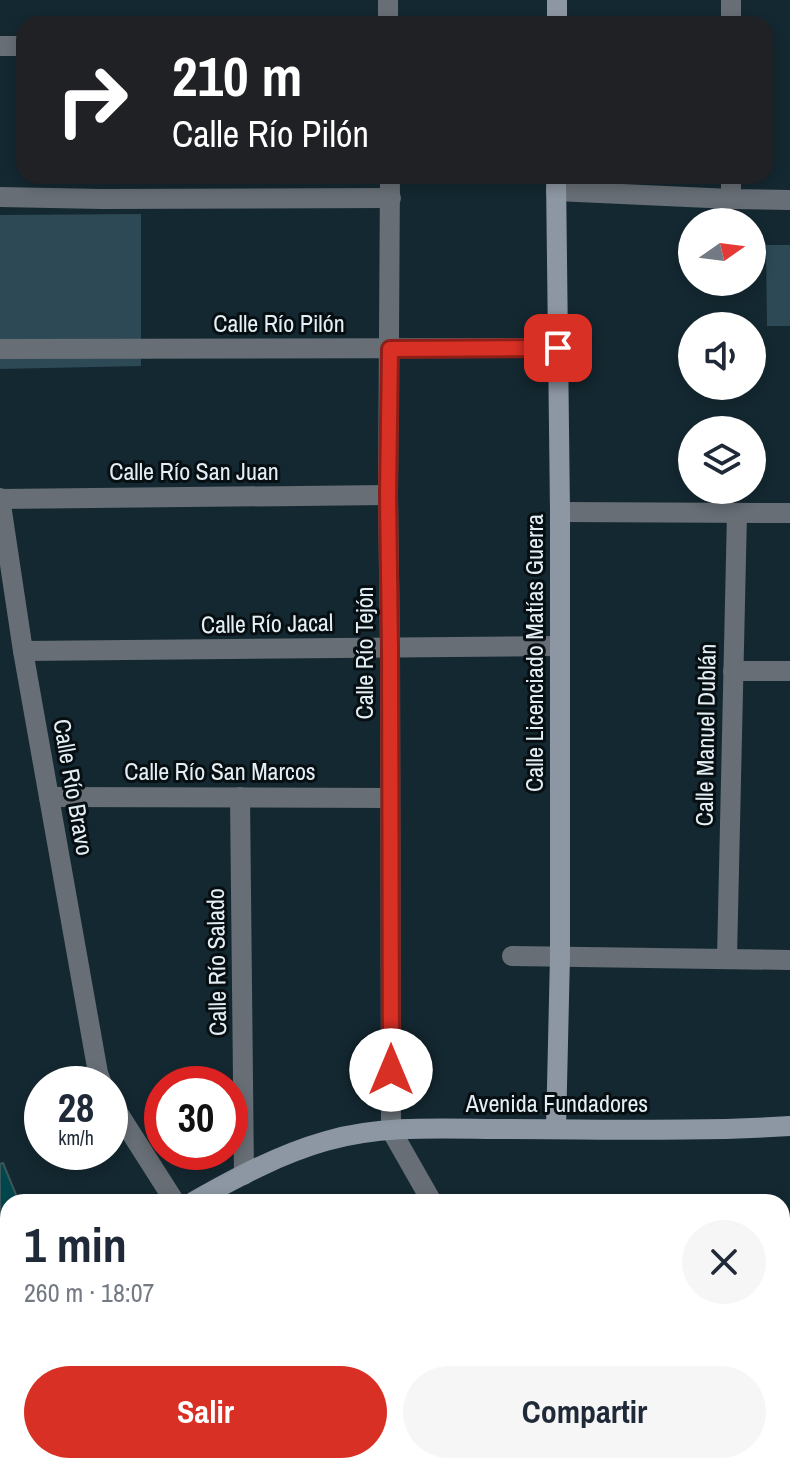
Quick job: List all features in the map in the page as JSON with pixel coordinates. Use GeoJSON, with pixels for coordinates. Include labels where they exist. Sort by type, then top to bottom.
{"type":"FeatureCollection","features":[{"type":"Feature","properties":{"kind":"street","name":"Calle Río Tejón"},"geometry":{"type":"LineString","coordinates":[[390,184],[388,495],[391,1130]]}},
{"type":"Feature","properties":{"kind":"street"},"geometry":{"type":"LineString","coordinates":[[556,184],[731,199],[790,200]]}},
{"type":"Feature","properties":{"kind":"street","name":"Calle Licenciado Matías Guerra"},"geometry":{"type":"LineString","coordinates":[[556,184],[560,512],[560,956],[556,1129]]}},
{"type":"Feature","properties":{"kind":"street"},"geometry":{"type":"LineString","coordinates":[[731,184],[731,199]]}},
{"type":"Feature","properties":{"kind":"street"},"geometry":{"type":"LineString","coordinates":[[0,197],[391,198]]}},
{"type":"Feature","properties":{"kind":"street","name":"Calle Río Pilón"},"geometry":{"type":"LineString","coordinates":[[0,349],[558,348]]}},
{"type":"Feature","properties":{"kind":"street","name":"Calle Río San Juan"},"geometry":{"type":"LineString","coordinates":[[0,498],[388,495]]}},
{"type":"Feature","properties":{"kind":"street","name":"Calle Río Bravo"},"geometry":{"type":"LineString","coordinates":[[0,498],[23,651],[97,1066]]}},
{"type":"Feature","properties":{"kind":"street"},"geometry":{"type":"LineString","coordinates":[[560,512],[790,513]]}},
{"type":"Feature","properties":{"kind":"street","name":"Calle Manuel Dublán"},"geometry":{"type":"LineString","coordinates":[[727,958],[737,513]]}},
{"type":"Feature","properties":{"kind":"street","name":"Calle Río Jacal"},"geometry":{"type":"LineString","coordinates":[[23,651],[559,646]]}},
{"type":"Feature","properties":{"kind":"street"},"geometry":{"type":"LineString","coordinates":[[733,671],[790,671]]}},
{"type":"Feature","properties":{"kind":"street","name":"Calle Río San Marcos"},"geometry":{"type":"LineString","coordinates":[[49,797],[390,798]]}},
{"type":"Feature","properties":{"kind":"street","name":"Calle Río Salado"},"geometry":{"type":"LineString","coordinates":[[240,797],[244,1175]]}},
{"type":"Feature","properties":{"kind":"street"},"geometry":{"type":"LineString","coordinates":[[512,956],[790,960]]}},
{"type":"Feature","properties":{"kind":"street","name":"Avenida Fundadores"},"geometry":{"type":"LineString","coordinates":[[208,1194],[244,1175],[325,1141],[391,1130],[719,1130],[790,1126]]}},
{"type":"Feature","properties":{"kind":"street"},"geometry":{"type":"LineString","coordinates":[[128,1128],[170,1194]]}},
{"type":"Feature","properties":{"kind":"street"},"geometry":{"type":"LineString","coordinates":[[391,1130],[427,1194]]}},
{"type":"Feature","properties":{"kind":"shaded area"},"geometry":{"type":"Polygon","coordinates":[[[141,214],[141,366],[0,369],[0,215],[141,214]]]}},
{"type":"Feature","properties":{"kind":"shaded area"},"geometry":{"type":"Polygon","coordinates":[[[766,245],[790,245],[790,326],[767,326],[766,245]]]}},
{"type":"Feature","properties":{"kind":"building"},"geometry":{"type":"Polygon","coordinates":[[[3,1163],[16,1194],[0,1194],[0,1164],[3,1163]]]}},
{"type":"Feature","properties":{"kind":"route"},"geometry":{"type":"LineString","coordinates":[[391,1070],[390,349],[558,348]]}}]}
